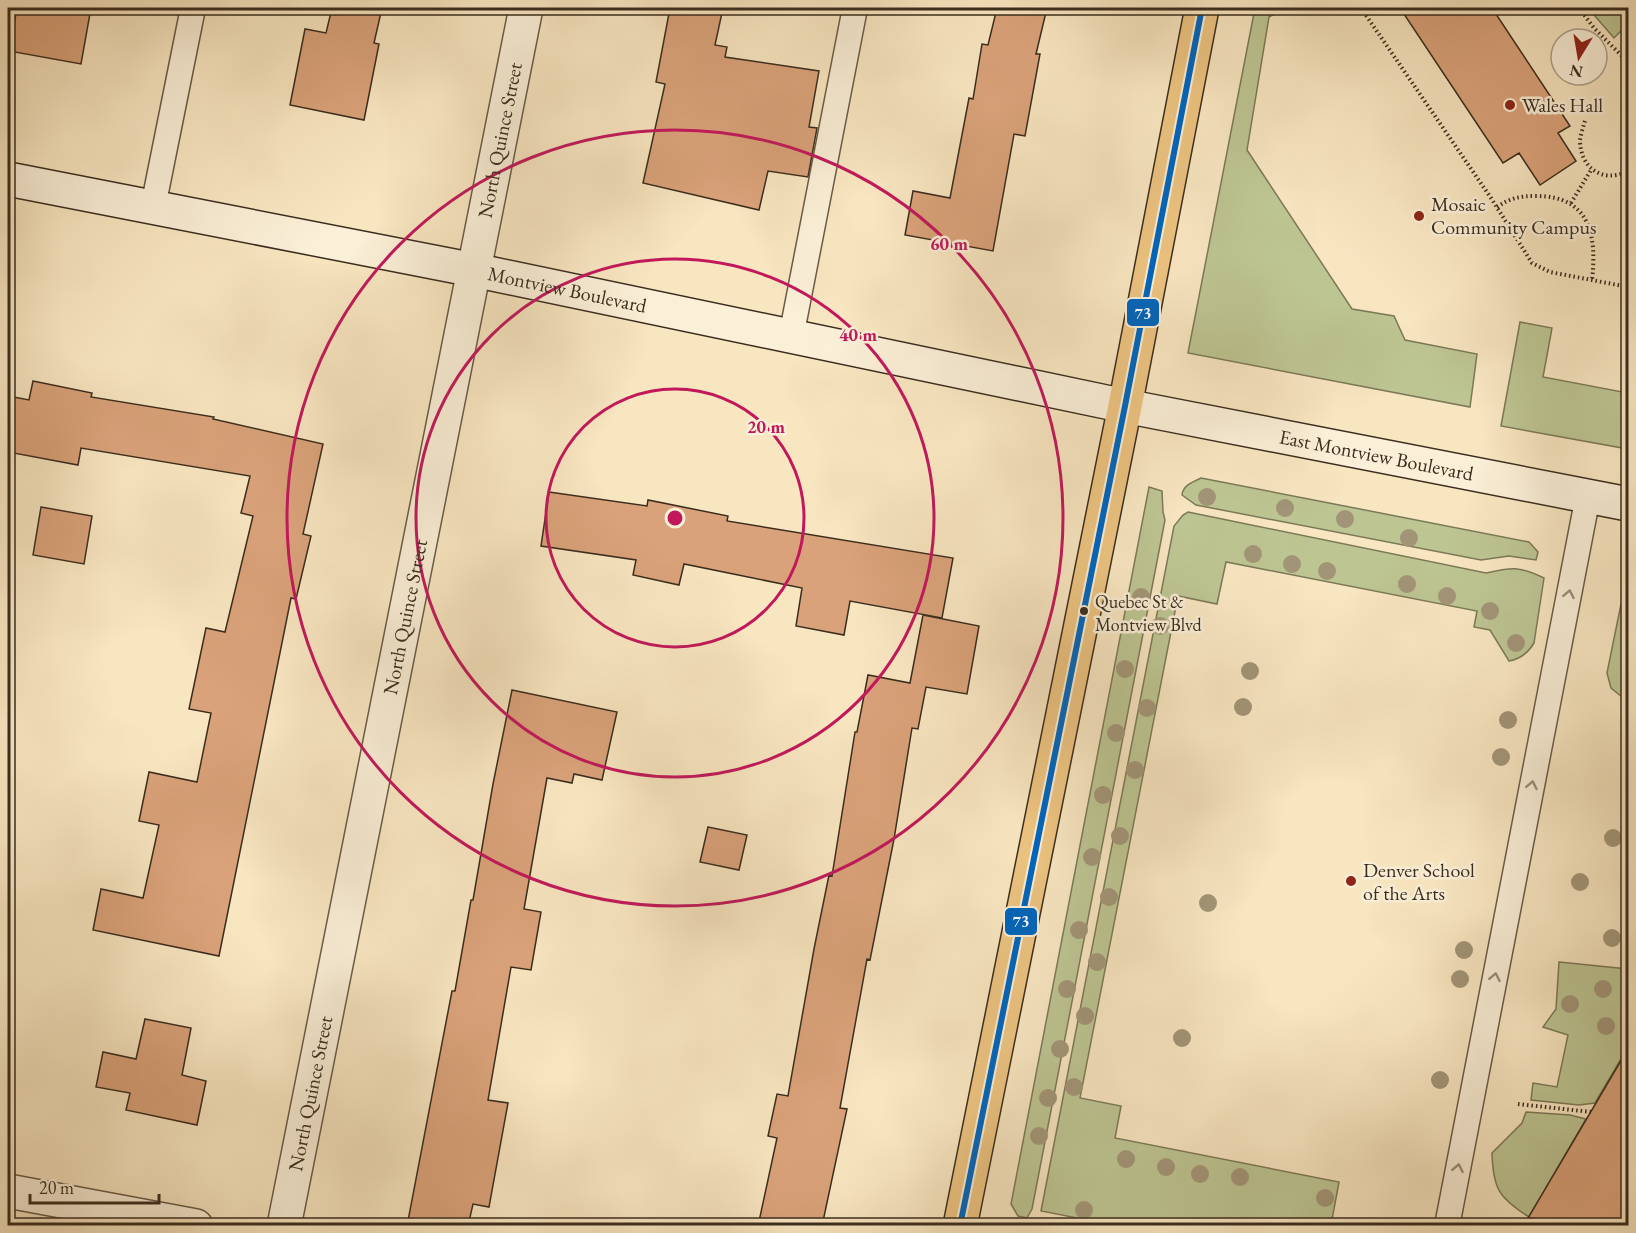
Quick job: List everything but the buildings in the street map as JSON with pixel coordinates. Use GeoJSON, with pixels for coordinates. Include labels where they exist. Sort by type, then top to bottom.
{"type":"FeatureCollection","features":[{"type":"Feature","properties":{"kind":"main road","name":"North Quince Street"},"geometry":{"type":"LineString","coordinates":[[284,1226],[526,8]]}},
{"type":"Feature","properties":{"kind":"main road"},"geometry":{"type":"LineString","coordinates":[[960,1226],[1125,406],[1202,8]]}},
{"type":"Feature","properties":{"kind":"main road","name":"Montview Boulevard"},"geometry":{"type":"LineString","coordinates":[[8,179],[474,270],[1125,406]]}},
{"type":"Feature","properties":{"kind":"main road","name":"East Montview Boulevard"},"geometry":{"type":"LineString","coordinates":[[1125,406],[1629,504]]}},
{"type":"Feature","properties":{"kind":"main road"},"geometry":{"type":"LineString","coordinates":[[8,1191],[196,1226]]}},
{"type":"Feature","properties":{"kind":"lane"},"geometry":{"type":"LineString","coordinates":[[153,207],[193,8]]}},
{"type":"Feature","properties":{"kind":"lane"},"geometry":{"type":"LineString","coordinates":[[791,337],[855,8]]}},
{"type":"Feature","properties":{"kind":"lane"},"geometry":{"type":"LineString","coordinates":[[1447,1226],[1587,496]]}},
{"type":"Feature","properties":{"kind":"path"},"geometry":{"type":"LineString","coordinates":[[1360,8],[1497,207],[1532,263],[1550,272],[1629,287]]}},
{"type":"Feature","properties":{"kind":"path"},"geometry":{"type":"LineString","coordinates":[[1579,8],[1594,28],[1629,62]]}},
{"type":"Feature","properties":{"kind":"path"},"geometry":{"type":"LineString","coordinates":[[1585,121],[1580,138],[1582,153],[1592,171],[1607,177],[1629,171]]}},
{"type":"Feature","properties":{"kind":"path"},"geometry":{"type":"LineString","coordinates":[[1571,203],[1592,171]]}},
{"type":"Feature","properties":{"kind":"path"},"geometry":{"type":"LineString","coordinates":[[1497,207],[1518,196],[1544,196],[1571,203],[1582,212],[1590,232],[1595,255],[1592,280]]}},
{"type":"Feature","properties":{"kind":"path"},"geometry":{"type":"LineString","coordinates":[[1518,1104],[1591,1112]]}},
{"type":"Feature","properties":{"kind":"green space"},"geometry":{"type":"Polygon","coordinates":[[[1255,8],[1288,8],[1269,17],[1247,150],[1352,309],[1394,316],[1405,340],[1477,354],[1470,407],[1188,353],[1255,8]]]}},
{"type":"Feature","properties":{"kind":"green space"},"geometry":{"type":"Polygon","coordinates":[[[1588,8],[1628,8],[1628,28],[1614,38],[1609,32],[1609,27],[1604,27],[1588,8]]]}},
{"type":"Feature","properties":{"kind":"green space"},"geometry":{"type":"Polygon","coordinates":[[[1520,322],[1552,328],[1543,377],[1628,393],[1628,449],[1501,426],[1520,322]]]}},
{"type":"Feature","properties":{"kind":"green space"},"geometry":{"type":"Polygon","coordinates":[[[1201,478],[1529,542],[1538,552],[1536,560],[1509,556],[1481,560],[1196,505],[1182,495],[1186,486],[1201,478]]]}},
{"type":"Feature","properties":{"kind":"green space"},"geometry":{"type":"Polygon","coordinates":[[[1149,487],[1162,491],[1165,520],[1032,1209],[1027,1218],[1018,1216],[1011,1204],[1149,487]]]}},
{"type":"Feature","properties":{"kind":"green space"},"geometry":{"type":"Polygon","coordinates":[[[1188,512],[1486,573],[1515,569],[1528,571],[1544,578],[1534,643],[1524,655],[1509,661],[1490,630],[1474,627],[1477,611],[1226,562],[1217,604],[1178,596],[1080,1098],[1121,1106],[1115,1138],[1339,1182],[1331,1225],[1113,1225],[1041,1211],[1174,526],[1188,512]]]}},
{"type":"Feature","properties":{"kind":"green space"},"geometry":{"type":"Polygon","coordinates":[[[1628,601],[1628,710],[1622,697],[1611,688],[1607,673],[1621,604],[1628,601]]]}},
{"type":"Feature","properties":{"kind":"green space"},"geometry":{"type":"Polygon","coordinates":[[[1559,962],[1628,969],[1628,1047],[1595,1103],[1579,1105],[1531,1100],[1533,1083],[1557,1087],[1568,1035],[1543,1027],[1556,1009],[1559,962]]]}},
{"type":"Feature","properties":{"kind":"green space"},"geometry":{"type":"Polygon","coordinates":[[[1526,1112],[1570,1115],[1586,1119],[1529,1217],[1504,1198],[1496,1184],[1492,1153],[1522,1123],[1526,1112]]]}},
{"type":"Feature","properties":{"kind":"transit line","name":"73"},"geometry":{"type":"LineString","coordinates":[[960,1226],[1125,406],[1202,8]]}},
{"type":"Feature","properties":{"kind":"place","name":"Wales Hall"},"geometry":{"type":"Point","coordinates":[1510,105]}},
{"type":"Feature","properties":{"kind":"place","name":"Mosaic Community Campus"},"geometry":{"type":"Point","coordinates":[1419,216]}},
{"type":"Feature","properties":{"kind":"place","name":"Quebec St & Montview Blvd"},"geometry":{"type":"Point","coordinates":[1084,611]}},
{"type":"Feature","properties":{"kind":"place","name":"Denver School of the Arts"},"geometry":{"type":"Point","coordinates":[1351,881]}}]}
